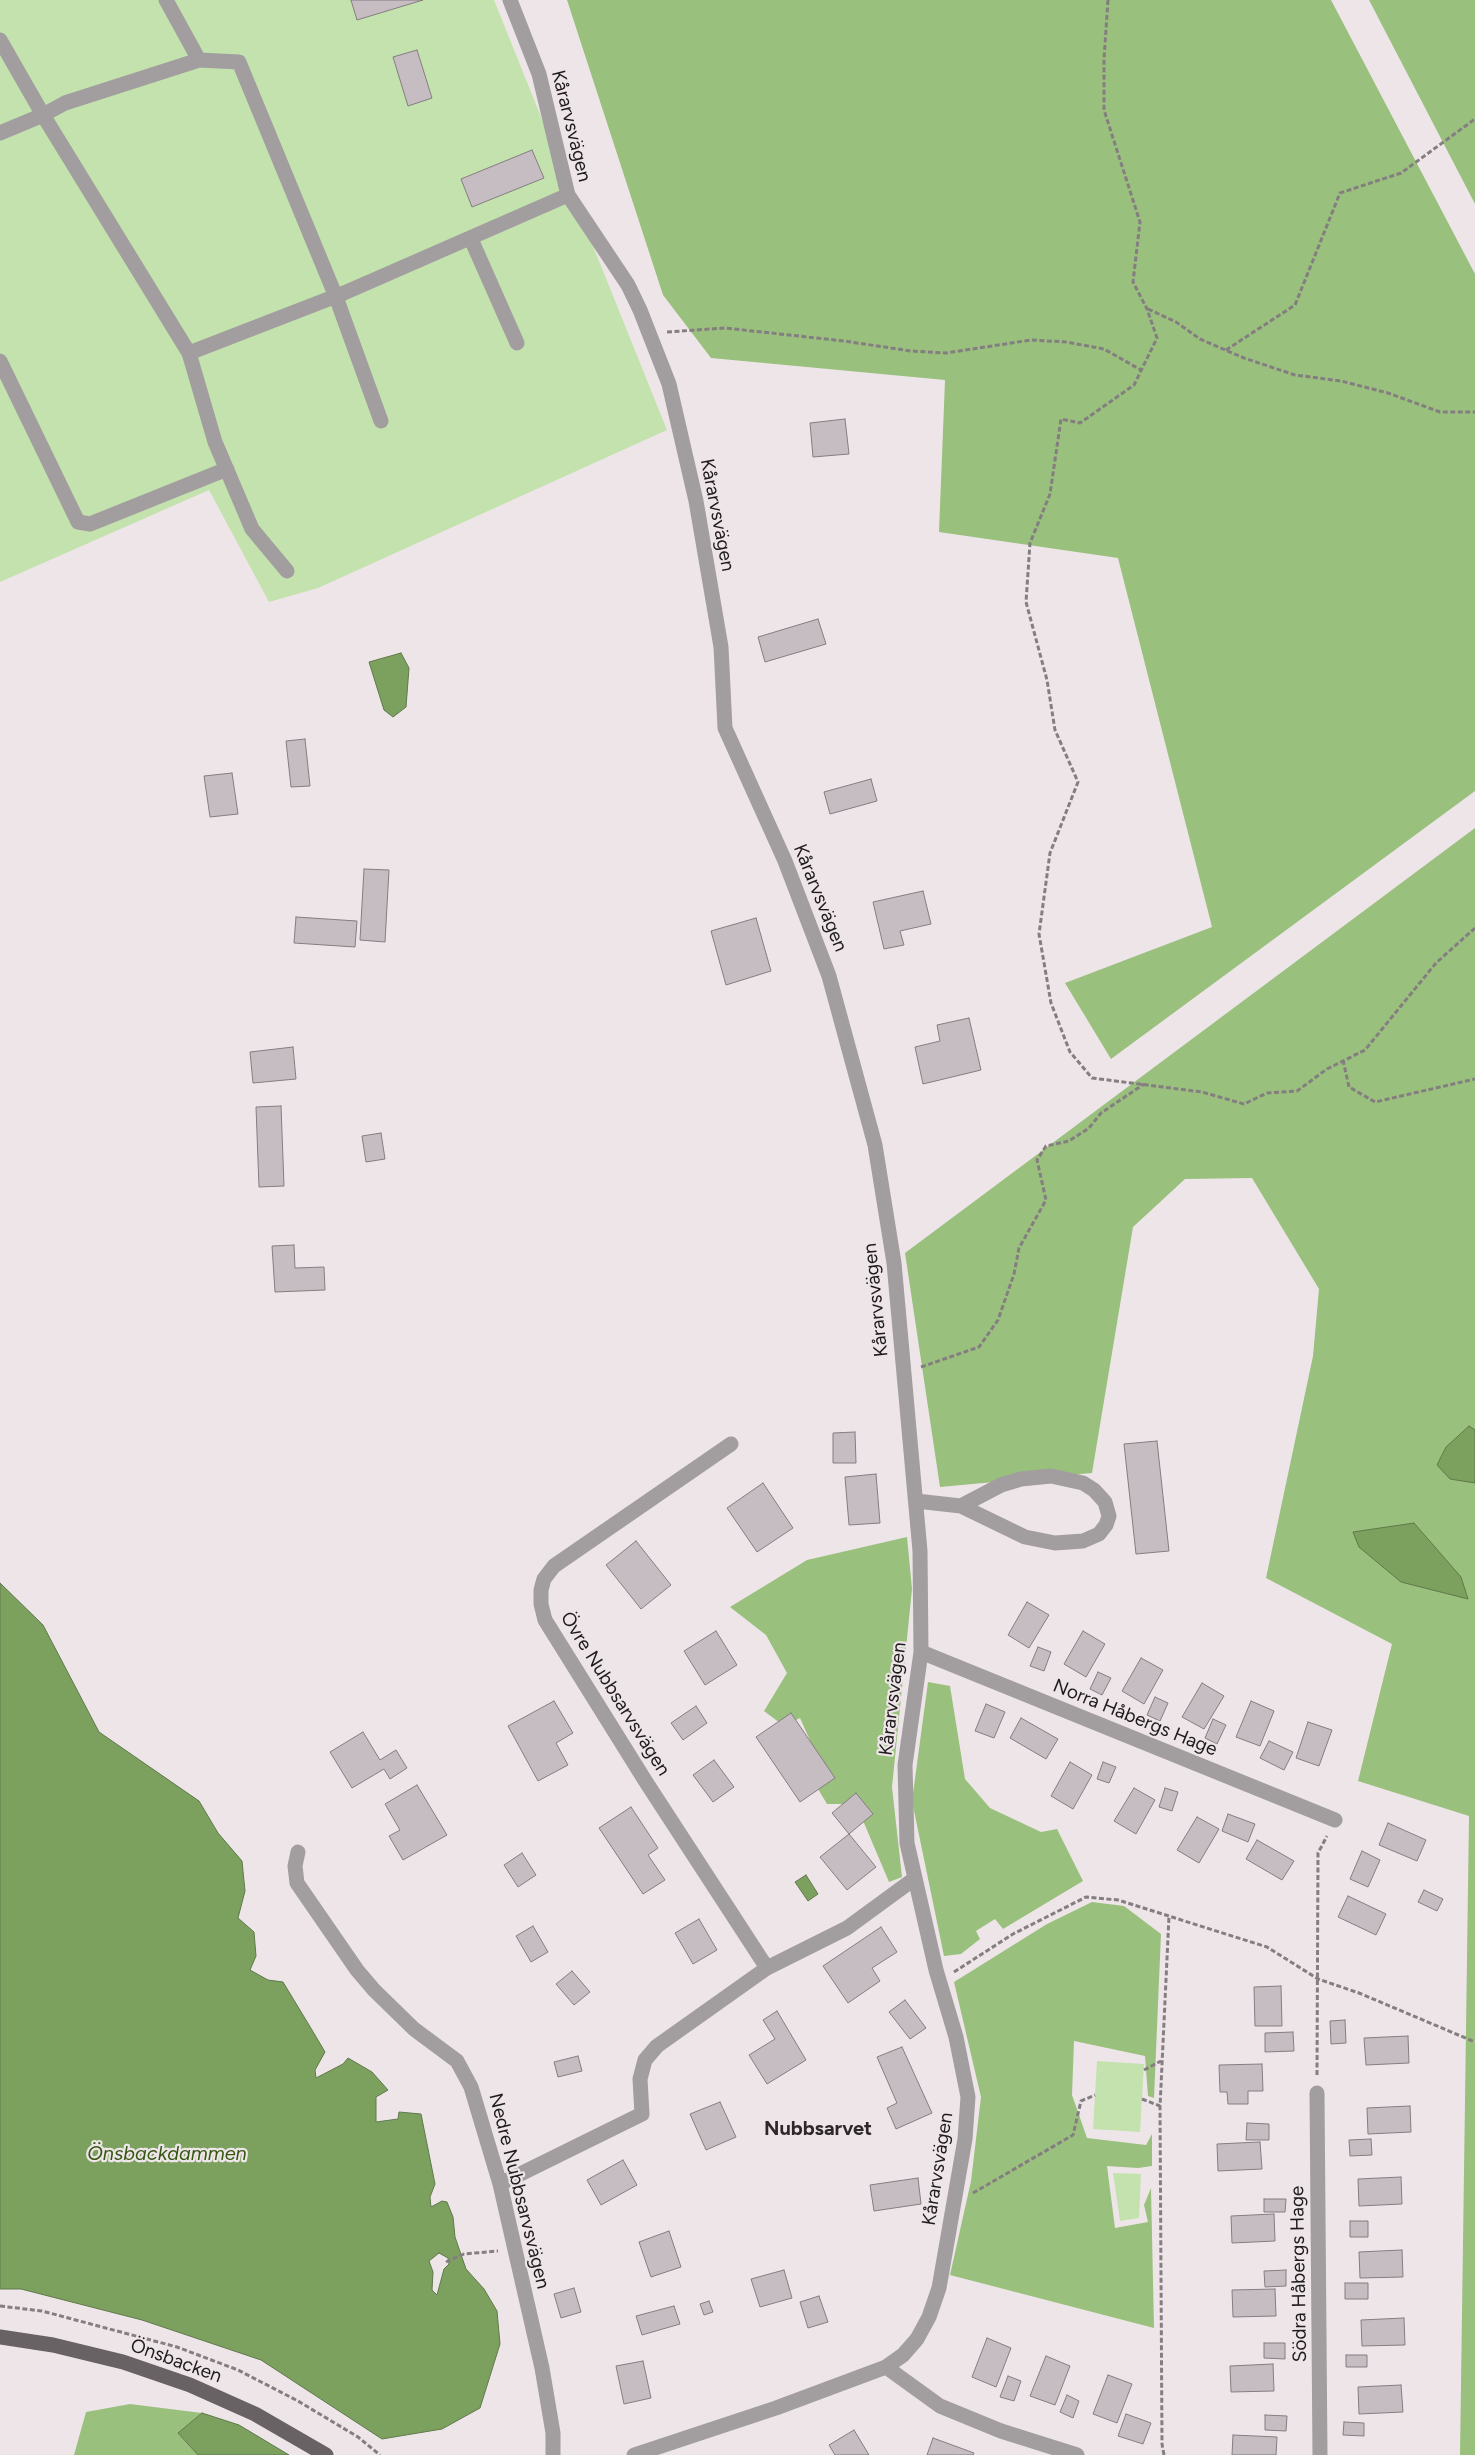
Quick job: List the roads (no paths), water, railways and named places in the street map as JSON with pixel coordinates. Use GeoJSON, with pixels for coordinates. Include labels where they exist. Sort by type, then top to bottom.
{"type":"FeatureCollection","features":[{"type":"Feature","properties":{"kind":"main road","name":"Önsbacken"},"geometry":{"type":"LineString","coordinates":[[0,2337],[53,2345],[122,2362],[190,2385],[255,2414],[326,2455]]}},
{"type":"Feature","properties":{"kind":"street"},"geometry":{"type":"LineString","coordinates":[[166,0],[199,60]]}},
{"type":"Feature","properties":{"kind":"street","name":"Kårarvsvägen"},"geometry":{"type":"LineString","coordinates":[[510,0],[539,74],[568,195],[628,285],[669,384],[696,501],[721,647],[725,728],[792,876],[829,976],[875,1145],[894,1263],[916,1501],[922,1606],[920,1652],[905,1765],[905,1817],[914,1879],[956,2037],[968,2097],[965,2139],[939,2288],[929,2317],[917,2339],[903,2355],[886,2367],[776,2408],[634,2455]]}},
{"type":"Feature","properties":{"kind":"street"},"geometry":{"type":"LineString","coordinates":[[0,40],[43,115],[189,353],[215,442],[252,529],[287,571]]}},
{"type":"Feature","properties":{"kind":"street"},"geometry":{"type":"LineString","coordinates":[[0,133],[43,115],[65,102],[199,60],[239,62],[336,297],[381,420]]}},
{"type":"Feature","properties":{"kind":"street"},"geometry":{"type":"LineString","coordinates":[[189,353],[336,297],[568,195]]}},
{"type":"Feature","properties":{"kind":"street"},"geometry":{"type":"LineString","coordinates":[[471,239],[517,343]]}},
{"type":"Feature","properties":{"kind":"street"},"geometry":{"type":"LineString","coordinates":[[0,361],[78,522],[90,524],[227,469]]}},
{"type":"Feature","properties":{"kind":"street","name":"Övre Nubbsarvsvägen"},"geometry":{"type":"LineString","coordinates":[[732,1444],[554,1566],[544,1579],[541,1590],[541,1604],[545,1620],[646,1782],[767,1968]]}},
{"type":"Feature","properties":{"kind":"street"},"geometry":{"type":"LineString","coordinates":[[916,1501],[961,1506],[1025,1537],[1055,1543],[1084,1541],[1099,1534],[1106,1525],[1109,1516],[1105,1502],[1094,1490],[1083,1483],[1052,1476],[1020,1478],[1001,1485],[961,1506]]}},
{"type":"Feature","properties":{"kind":"street","name":"Norra Håbergs Hage"},"geometry":{"type":"LineString","coordinates":[[920,1652],[1335,1820]]}},
{"type":"Feature","properties":{"kind":"street","name":"Nedre Nubbsarvsvägen"},"geometry":{"type":"LineString","coordinates":[[298,1852],[295,1866],[297,1883],[357,1970],[374,1990],[414,2029],[457,2061],[471,2087],[479,2106],[500,2184],[542,2368],[553,2433],[553,2455]]}},
{"type":"Feature","properties":{"kind":"street"},"geometry":{"type":"LineString","coordinates":[[500,2184],[642,2114],[640,2079],[645,2060],[657,2046],[767,1968],[847,1928],[914,1879]]}},
{"type":"Feature","properties":{"kind":"street","name":"Södra Håbergs Hage"},"geometry":{"type":"LineString","coordinates":[[1317,2093],[1320,2455]]}},
{"type":"Feature","properties":{"kind":"street"},"geometry":{"type":"LineString","coordinates":[[886,2367],[940,2406],[1001,2431],[1077,2455]]}},
{"type":"Feature","properties":{"kind":"water"},"geometry":{"type":"Polygon","coordinates":[[[401,653],[409,668],[406,707],[393,717],[384,710],[369,662],[401,653]]]}},
{"type":"Feature","properties":{"kind":"water"},"geometry":{"type":"Polygon","coordinates":[[[1469,1426],[1475,1430],[1475,1483],[1450,1479],[1437,1465],[1446,1447],[1469,1426]]]}},
{"type":"Feature","properties":{"kind":"water"},"geometry":{"type":"Polygon","coordinates":[[[1414,1523],[1461,1577],[1468,1599],[1401,1582],[1359,1547],[1353,1532],[1414,1523]]]}},
{"type":"Feature","properties":{"kind":"water","name":"Önsbackdammen"},"geometry":{"type":"Polygon","coordinates":[[[0,1583],[43,1625],[99,1732],[199,1801],[218,1833],[242,1861],[245,1891],[238,1918],[254,1932],[256,1956],[250,1970],[268,1980],[283,1982],[325,2052],[315,2070],[316,2078],[343,2064],[348,2058],[372,2072],[388,2090],[376,2097],[376,2122],[398,2119],[399,2112],[421,2114],[435,2184],[430,2197],[431,2207],[442,2201],[447,2202],[453,2217],[455,2237],[466,2269],[484,2289],[497,2311],[500,2344],[480,2408],[442,2429],[382,2439],[261,2360],[142,2320],[21,2289],[0,2289],[0,1583]],[[439,2253],[429,2261],[433,2272],[432,2290],[437,2295],[444,2269],[449,2264],[448,2258],[439,2253]]]}},
{"type":"Feature","properties":{"kind":"water"},"geometry":{"type":"Polygon","coordinates":[[[806,1875],[818,1894],[808,1901],[795,1882],[806,1875]]]}},
{"type":"Feature","properties":{"kind":"water"},"geometry":{"type":"Polygon","coordinates":[[[202,2413],[239,2425],[289,2455],[198,2455],[178,2433],[202,2413]]]}},
{"type":"Feature","properties":{"kind":"district","name":"Nubbsarvet"},"geometry":{"type":"Point","coordinates":[818,2129]}}]}
